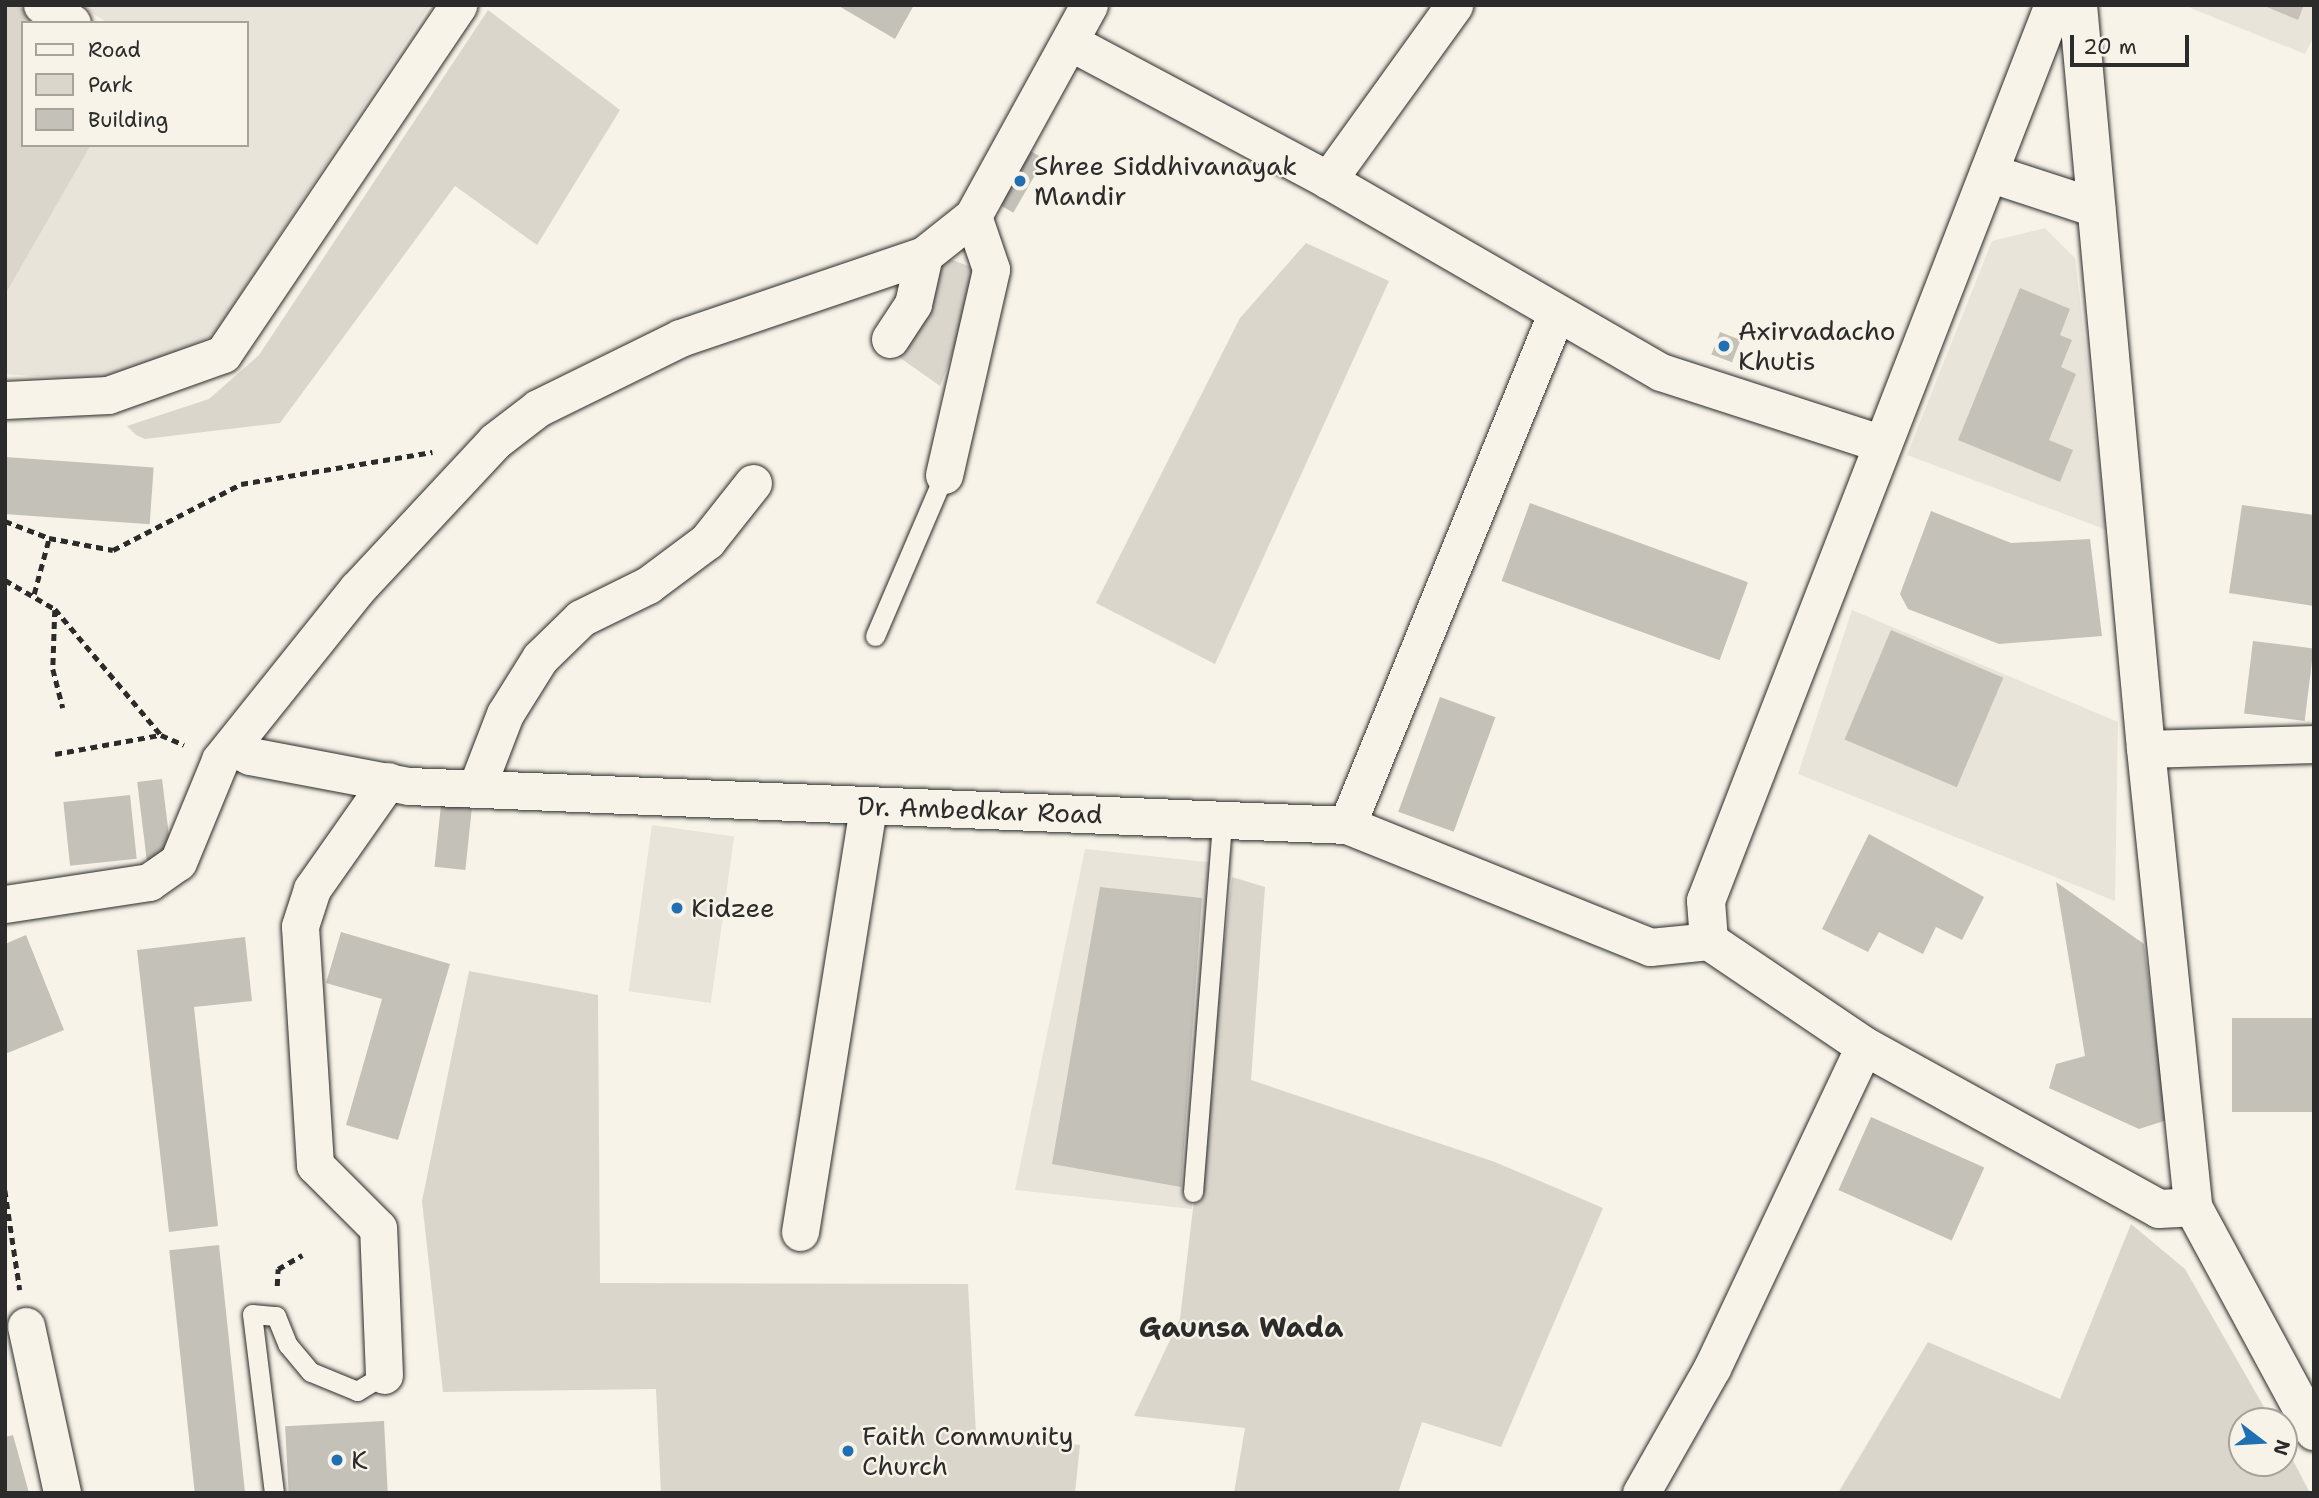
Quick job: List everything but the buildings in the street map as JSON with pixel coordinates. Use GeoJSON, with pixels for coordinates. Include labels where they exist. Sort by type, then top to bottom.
{"type":"FeatureCollection","features":[{"type":"Feature","properties":{"kind":"main road"},"geometry":{"type":"LineString","coordinates":[[2054,5],[1706,901],[1709,941],[1864,1046],[2159,1209],[2193,1207]]}},
{"type":"Feature","properties":{"kind":"main road"},"geometry":{"type":"LineString","coordinates":[[2078,5],[2146,749],[2193,1207],[2314,1431]]}},
{"type":"Feature","properties":{"kind":"main road"},"geometry":{"type":"LineString","coordinates":[[1989,173],[2096,208]]}},
{"type":"Feature","properties":{"kind":"street"},"geometry":{"type":"LineString","coordinates":[[42,5],[69,21]]}},
{"type":"Feature","properties":{"kind":"street"},"geometry":{"type":"LineString","coordinates":[[5,400],[108,395],[223,354],[458,5]]}},
{"type":"Feature","properties":{"kind":"street"},"geometry":{"type":"LineString","coordinates":[[1328,180],[1454,5]]}},
{"type":"Feature","properties":{"kind":"street"},"geometry":{"type":"LineString","coordinates":[[5,904],[149,881],[178,862],[226,754],[358,589],[495,441],[538,408],[680,338],[924,255],[973,216],[1076,17],[1328,180],[1556,314],[1661,372],[1882,444]]}},
{"type":"Feature","properties":{"kind":"street"},"geometry":{"type":"LineString","coordinates":[[944,475],[990,269],[973,216]]}},
{"type":"Feature","properties":{"kind":"street"},"geometry":{"type":"LineString","coordinates":[[890,339],[913,304],[924,255]]}},
{"type":"Feature","properties":{"kind":"street"},"geometry":{"type":"LineString","coordinates":[[1347,825],[1556,314]]}},
{"type":"Feature","properties":{"kind":"street"},"geometry":{"type":"LineString","coordinates":[[476,789],[505,714],[540,658],[581,618],[648,584],[707,541],[752,483]]}},
{"type":"Feature","properties":{"kind":"street"},"geometry":{"type":"LineString","coordinates":[[2146,749],[2314,744]]}},
{"type":"Feature","properties":{"kind":"street","name":"Dr. Ambedkar Road"},"geometry":{"type":"LineString","coordinates":[[226,754],[388,781],[476,789],[1347,825],[1650,947],[1709,941]]}},
{"type":"Feature","properties":{"kind":"street"},"geometry":{"type":"LineString","coordinates":[[384,1375],[379,1228],[316,1165],[300,926],[312,889],[388,781]]}},
{"type":"Feature","properties":{"kind":"street"},"geometry":{"type":"LineString","coordinates":[[800,1232],[868,806]]}},
{"type":"Feature","properties":{"kind":"street"},"geometry":{"type":"LineString","coordinates":[[1641,1493],[1713,1367],[1864,1046]]}},
{"type":"Feature","properties":{"kind":"street"},"geometry":{"type":"LineString","coordinates":[[26,1326],[62,1493]]}},
{"type":"Feature","properties":{"kind":"lane"},"geometry":{"type":"LineString","coordinates":[[875,636],[944,475]]}},
{"type":"Feature","properties":{"kind":"lane"},"geometry":{"type":"LineString","coordinates":[[1193,1192],[1222,820]]}},
{"type":"Feature","properties":{"kind":"lane"},"geometry":{"type":"LineString","coordinates":[[274,1493],[252,1314],[276,1315],[288,1345],[311,1372],[357,1391],[384,1375]]}},
{"type":"Feature","properties":{"kind":"path"},"geometry":{"type":"LineString","coordinates":[[5,521],[49,538],[113,550],[240,484],[495,441]]}},
{"type":"Feature","properties":{"kind":"path"},"geometry":{"type":"LineString","coordinates":[[34,594],[49,538]]}},
{"type":"Feature","properties":{"kind":"path"},"geometry":{"type":"LineString","coordinates":[[5,580],[34,594],[55,609],[161,735]]}},
{"type":"Feature","properties":{"kind":"path"},"geometry":{"type":"LineString","coordinates":[[55,609],[52,669],[63,708]]}},
{"type":"Feature","properties":{"kind":"path"},"geometry":{"type":"LineString","coordinates":[[55,754],[161,735],[226,754]]}},
{"type":"Feature","properties":{"kind":"path"},"geometry":{"type":"LineString","coordinates":[[5,1190],[26,1326]]}},
{"type":"Feature","properties":{"kind":"path"},"geometry":{"type":"LineString","coordinates":[[276,1315],[278,1269],[302,1255]]}},
{"type":"Feature","properties":{"kind":"shaded area"},"geometry":{"type":"Polygon","coordinates":[[[79,5],[430,5],[213,336],[108,381],[5,374],[5,295],[90,147],[248,147],[248,21],[105,21],[79,5]]]}},
{"type":"Feature","properties":{"kind":"shaded area"},"geometry":{"type":"Polygon","coordinates":[[[2183,5],[2314,5],[2314,36],[2305,54],[2183,5]]]}},
{"type":"Feature","properties":{"kind":"shaded area"},"geometry":{"type":"Polygon","coordinates":[[[2045,228],[2075,258],[2107,530],[1907,455],[1992,241],[2045,228]]]}},
{"type":"Feature","properties":{"kind":"shaded area"},"geometry":{"type":"Polygon","coordinates":[[[1852,610],[2118,722],[2115,901],[1798,774],[1852,610]]]}},
{"type":"Feature","properties":{"kind":"shaded area","name":"Kidzee"},"geometry":{"type":"Polygon","coordinates":[[[652,825],[734,837],[711,1003],[629,991],[652,825]]]}},
{"type":"Feature","properties":{"kind":"shaded area"},"geometry":{"type":"Polygon","coordinates":[[[1085,849],[1215,863],[1192,1209],[1015,1190],[1085,849]]]}},
{"type":"Feature","properties":{"kind":"green space"},"geometry":{"type":"Polygon","coordinates":[[[5,5],[17,5],[41,21],[21,21],[21,147],[90,147],[5,295],[5,5]]]}},
{"type":"Feature","properties":{"kind":"green space"},"geometry":{"type":"Polygon","coordinates":[[[488,10],[620,110],[537,245],[455,186],[280,423],[145,439],[136,435],[127,426],[209,399],[259,355],[488,10]]]}},
{"type":"Feature","properties":{"kind":"green space"},"geometry":{"type":"Polygon","coordinates":[[[1306,243],[1389,281],[1215,664],[1096,603],[1240,318],[1306,243]]]}},
{"type":"Feature","properties":{"kind":"green space"},"geometry":{"type":"Polygon","coordinates":[[[943,256],[983,272],[940,386],[889,350],[943,256]]]}},
{"type":"Feature","properties":{"kind":"green space"},"geometry":{"type":"Polygon","coordinates":[[[1232,877],[1265,887],[1251,1080],[1495,1162],[1603,1208],[1501,1447],[1422,1422],[1398,1493],[1234,1493],[1245,1428],[1134,1416],[1180,1319],[1232,877]]]}},
{"type":"Feature","properties":{"kind":"green space"},"geometry":{"type":"Polygon","coordinates":[[[469,971],[598,995],[600,1283],[968,1284],[976,1434],[1080,1445],[1075,1493],[661,1493],[656,1389],[443,1392],[422,1201],[469,971]]]}},
{"type":"Feature","properties":{"kind":"green space"},"geometry":{"type":"Polygon","coordinates":[[[2131,1224],[2185,1269],[2264,1407],[2228,1407],[2228,1477],[2298,1477],[2298,1470],[2310,1493],[1838,1493],[1928,1342],[2060,1399],[2131,1224]]]}},
{"type":"Feature","properties":{"kind":"place","name":"Shree Siddhivanayak Mandir"},"geometry":{"type":"Point","coordinates":[1020,181]}},
{"type":"Feature","properties":{"kind":"place","name":"Axirvadacho Khutis"},"geometry":{"type":"Point","coordinates":[1724,346]}},
{"type":"Feature","properties":{"kind":"place","name":"Kidzee"},"geometry":{"type":"Point","coordinates":[677,908]}},
{"type":"Feature","properties":{"kind":"place","name":"Faith Community Church"},"geometry":{"type":"Point","coordinates":[848,1451]}},
{"type":"Feature","properties":{"kind":"place","name":"K"},"geometry":{"type":"Point","coordinates":[337,1460]}},
{"type":"Feature","properties":{"kind":"district","name":"Gaunsa Wada"},"geometry":{"type":"Point","coordinates":[1241,1327]}}]}
